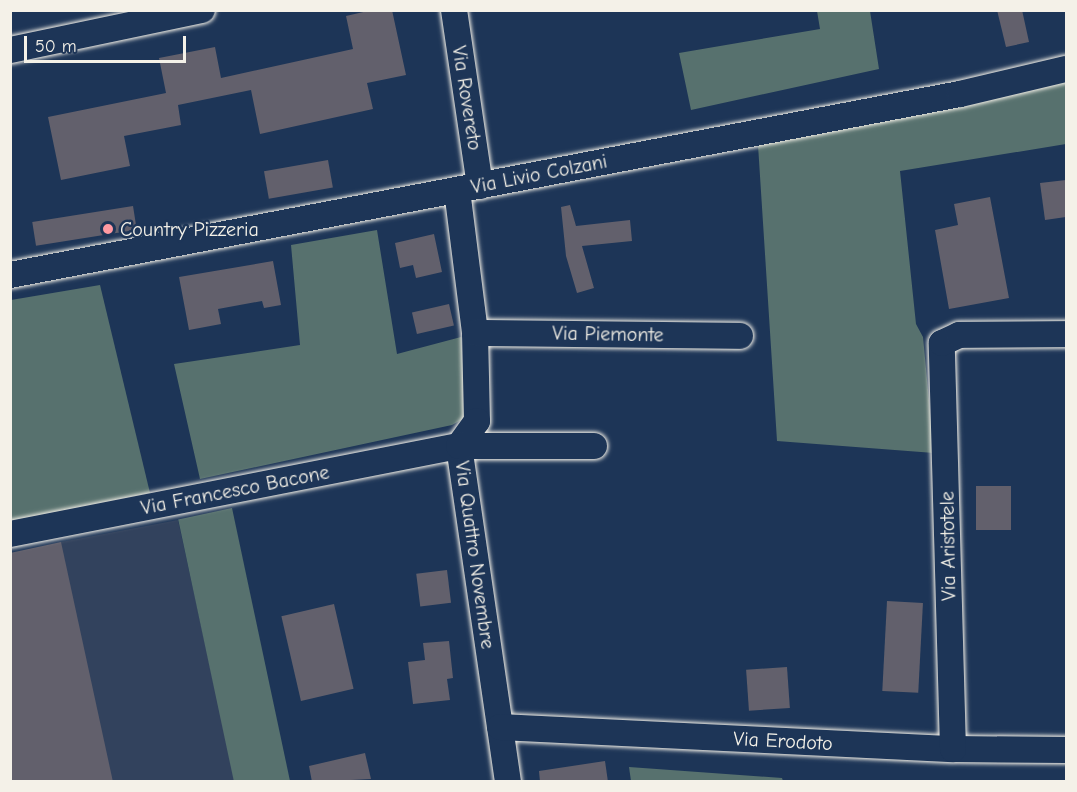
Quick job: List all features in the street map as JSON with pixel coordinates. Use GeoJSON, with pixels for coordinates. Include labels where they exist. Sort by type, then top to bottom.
{"type":"FeatureCollection","features":[{"type":"Feature","properties":{"kind":"street"},"geometry":{"type":"LineString","coordinates":[[10,50],[202,10]]}},
{"type":"Feature","properties":{"kind":"street","name":"Via Rovereto"},"geometry":{"type":"LineString","coordinates":[[454,10],[469,188]]}},
{"type":"Feature","properties":{"kind":"street","name":"Via Livio Colzani"},"geometry":{"type":"LineString","coordinates":[[10,275],[960,94],[1066,69]]}},
{"type":"Feature","properties":{"kind":"street","name":"Via Quattro Novembre"},"geometry":{"type":"LineString","coordinates":[[469,188],[477,421],[459,446],[508,782]]}},
{"type":"Feature","properties":{"kind":"street","name":"Via Piemonte"},"geometry":{"type":"LineString","coordinates":[[475,333],[740,336]]}},
{"type":"Feature","properties":{"kind":"street","name":"Via Aristotele"},"geometry":{"type":"LineString","coordinates":[[953,749],[942,344],[959,335],[1066,334]]}},
{"type":"Feature","properties":{"kind":"street","name":"Via Francesco Bacone"},"geometry":{"type":"LineString","coordinates":[[10,534],[459,446],[594,446]]}},
{"type":"Feature","properties":{"kind":"street","name":"Via Erodoto"},"geometry":{"type":"LineString","coordinates":[[500,727],[953,749],[1066,750]]}},
{"type":"Feature","properties":{"kind":"shaded area"},"geometry":{"type":"Polygon","coordinates":[[[178,520],[235,781],[11,781],[61,542],[178,520]]]}},
{"type":"Feature","properties":{"kind":"green space"},"geometry":{"type":"Polygon","coordinates":[[[817,11],[870,11],[879,69],[691,110],[679,53],[820,29],[817,11]]]}},
{"type":"Feature","properties":{"kind":"green space"},"geometry":{"type":"Polygon","coordinates":[[[1066,78],[1066,144],[900,171],[916,324],[923,337],[934,453],[777,441],[758,145],[1066,78]]]}},
{"type":"Feature","properties":{"kind":"green space"},"geometry":{"type":"Polygon","coordinates":[[[377,230],[397,354],[461,337],[467,417],[452,425],[200,479],[174,364],[300,345],[291,245],[377,230]]]}},
{"type":"Feature","properties":{"kind":"green space"},"geometry":{"type":"Polygon","coordinates":[[[100,285],[150,493],[11,521],[11,300],[100,285]]]}},
{"type":"Feature","properties":{"kind":"green space"},"geometry":{"type":"Polygon","coordinates":[[[232,508],[290,782],[234,782],[178,519],[232,508]]]}},
{"type":"Feature","properties":{"kind":"green space"},"geometry":{"type":"Polygon","coordinates":[[[629,767],[782,778],[783,781],[631,781],[629,767]]]}},
{"type":"Feature","properties":{"kind":"building"},"geometry":{"type":"Polygon","coordinates":[[[372,10],[392,10],[406,75],[367,83],[373,109],[260,134],[251,90],[178,105],[181,125],[124,136],[130,166],[61,180],[48,117],[166,93],[159,58],[215,47],[221,78],[353,49],[346,16],[372,10]]]}},
{"type":"Feature","properties":{"kind":"building"},"geometry":{"type":"Polygon","coordinates":[[[997,10],[1022,10],[1029,42],[1006,47],[997,10]]]}},
{"type":"Feature","properties":{"kind":"building"},"geometry":{"type":"Polygon","coordinates":[[[328,160],[333,188],[269,199],[264,171],[328,160]]]}},
{"type":"Feature","properties":{"kind":"building"},"geometry":{"type":"Polygon","coordinates":[[[1066,180],[1066,217],[1045,220],[1040,183],[1066,180]]]}},
{"type":"Feature","properties":{"kind":"building"},"geometry":{"type":"Polygon","coordinates":[[[990,197],[1009,298],[949,309],[935,230],[958,225],[954,204],[990,197]]]}},
{"type":"Feature","properties":{"kind":"building"},"geometry":{"type":"Polygon","coordinates":[[[570,205],[576,226],[630,220],[632,241],[582,246],[594,288],[577,293],[566,256],[561,207],[570,205]]]}},
{"type":"Feature","properties":{"kind":"building"},"geometry":{"type":"Polygon","coordinates":[[[133,206],[137,230],[36,246],[32,222],[133,206]]]}},
{"type":"Feature","properties":{"kind":"building"},"geometry":{"type":"Polygon","coordinates":[[[434,234],[442,272],[416,278],[413,265],[400,268],[395,243],[434,234]]]}},
{"type":"Feature","properties":{"kind":"building"},"geometry":{"type":"Polygon","coordinates":[[[273,261],[281,305],[264,308],[262,301],[218,309],[221,324],[189,330],[179,277],[273,261]]]}},
{"type":"Feature","properties":{"kind":"building"},"geometry":{"type":"Polygon","coordinates":[[[449,304],[454,325],[417,334],[412,313],[449,304]]]}},
{"type":"Feature","properties":{"kind":"building"},"geometry":{"type":"Polygon","coordinates":[[[976,486],[1011,486],[1011,530],[976,530],[976,486]]]}},
{"type":"Feature","properties":{"kind":"building"},"geometry":{"type":"Polygon","coordinates":[[[61,542],[113,782],[10,782],[10,553],[61,542]]]}},
{"type":"Feature","properties":{"kind":"building"},"geometry":{"type":"Polygon","coordinates":[[[447,570],[451,603],[420,607],[416,574],[447,570]]]}},
{"type":"Feature","properties":{"kind":"building"},"geometry":{"type":"Polygon","coordinates":[[[887,601],[923,603],[918,693],[882,691],[887,601]]]}},
{"type":"Feature","properties":{"kind":"building"},"geometry":{"type":"Polygon","coordinates":[[[334,604],[354,689],[301,701],[281,616],[334,604]]]}},
{"type":"Feature","properties":{"kind":"building"},"geometry":{"type":"Polygon","coordinates":[[[449,641],[453,678],[447,679],[450,700],[413,704],[408,662],[425,660],[423,643],[449,641]]]}},
{"type":"Feature","properties":{"kind":"building"},"geometry":{"type":"Polygon","coordinates":[[[787,667],[790,708],[749,711],[746,670],[787,667]]]}},
{"type":"Feature","properties":{"kind":"building"},"geometry":{"type":"Polygon","coordinates":[[[365,753],[371,779],[312,782],[309,766],[365,753]]]}},
{"type":"Feature","properties":{"kind":"building"},"geometry":{"type":"Polygon","coordinates":[[[605,761],[608,782],[540,782],[539,771],[605,761]]]}},
{"type":"Feature","properties":{"kind":"place","name":"Country Pizzeria"},"geometry":{"type":"Point","coordinates":[108,229]}}]}
